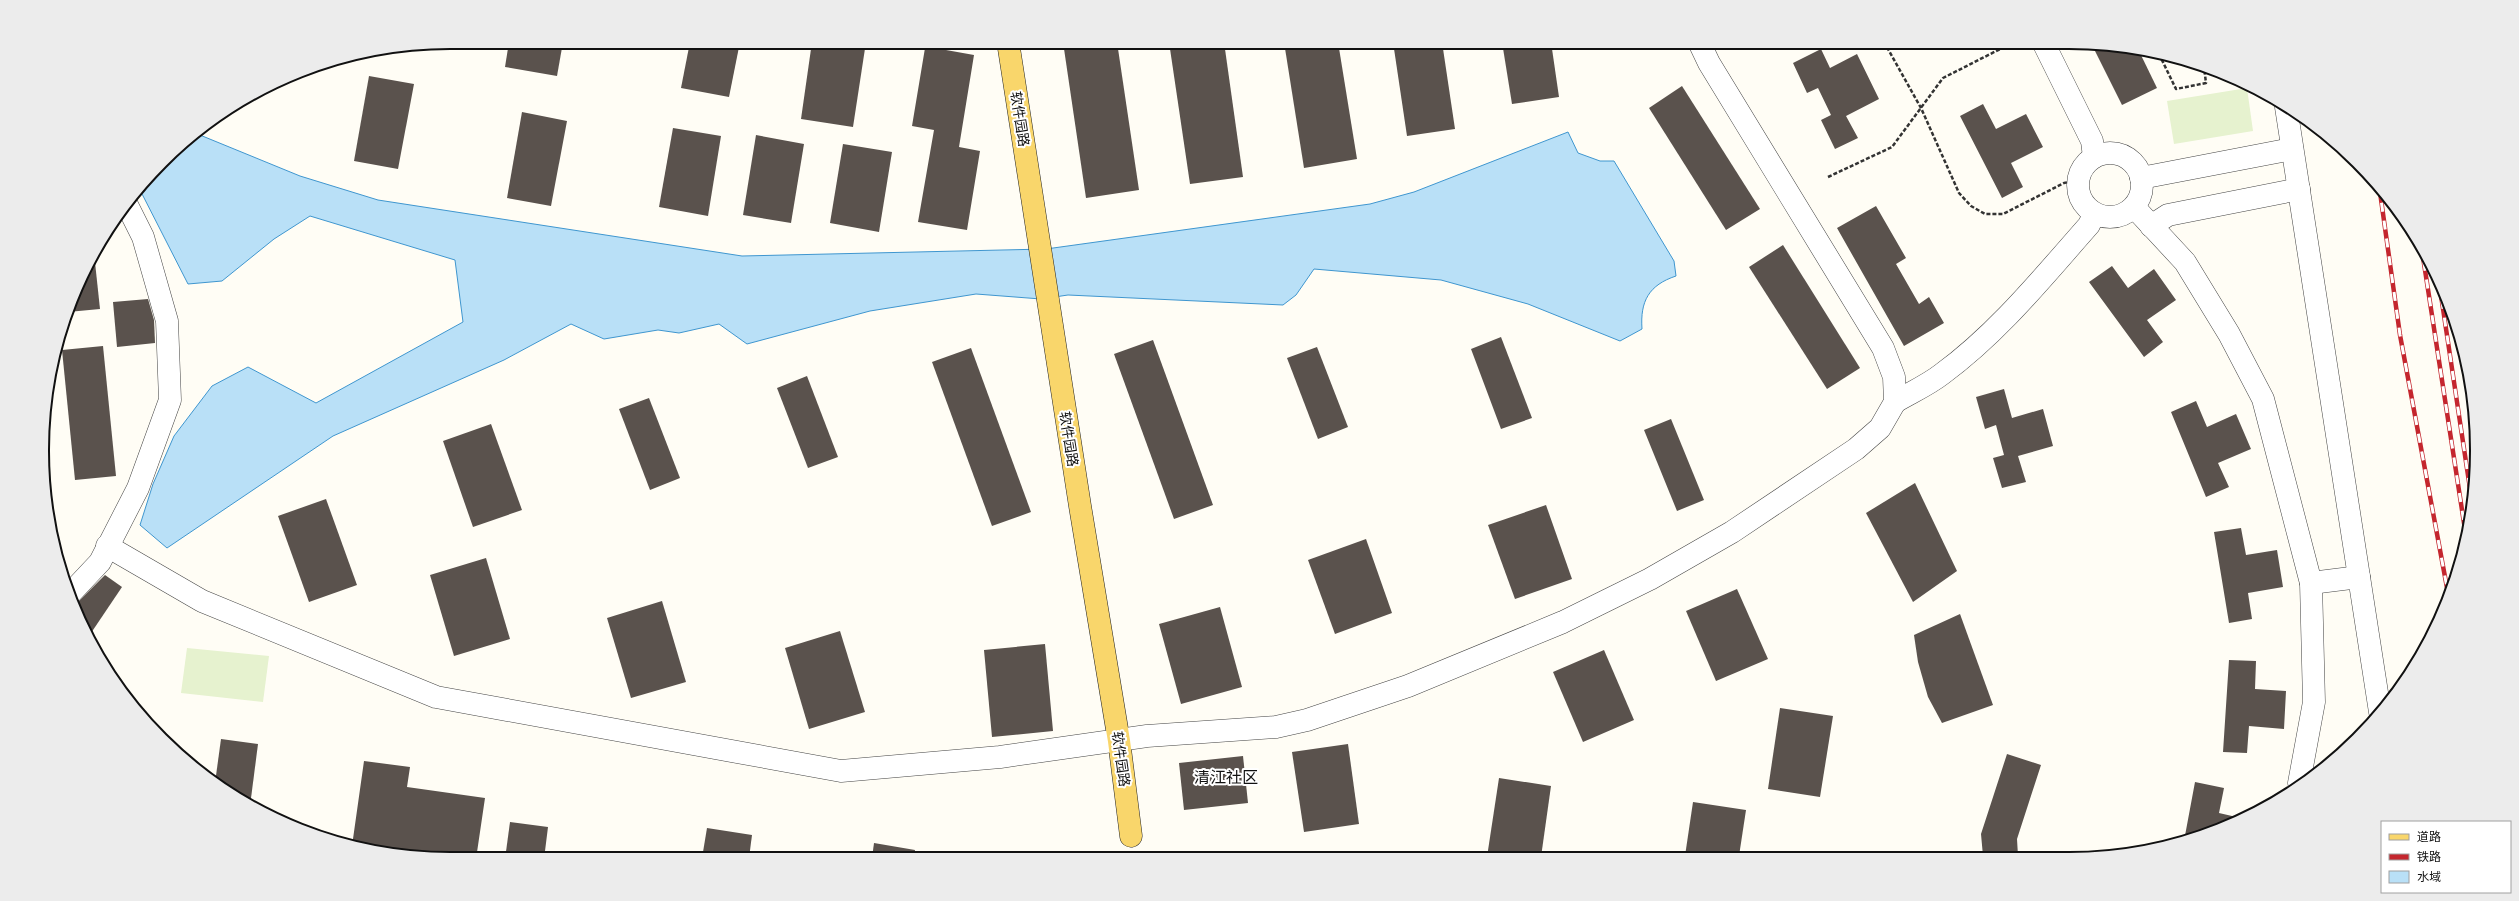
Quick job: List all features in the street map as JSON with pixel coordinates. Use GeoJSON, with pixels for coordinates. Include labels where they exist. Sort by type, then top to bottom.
{"type":"FeatureCollection","features":[{"type":"Feature","properties":{"kind":"main road","name":"软件园路"},"geometry":{"type":"LineString","coordinates":[[1009,49],[1080,506],[1119,741],[1131,836]]}},
{"type":"Feature","properties":{"kind":"street"},"geometry":{"type":"LineString","coordinates":[[1702,49],[1713,70],[1883,348],[1894,376],[1895,402]]}},
{"type":"Feature","properties":{"kind":"street"},"geometry":{"type":"LineString","coordinates":[[2046,49],[2092,141],[2094,157]]}},
{"type":"Feature","properties":{"kind":"street"},"geometry":{"type":"LineString","coordinates":[[2287,114],[2379,705]]}},
{"type":"Feature","properties":{"kind":"street"},"geometry":{"type":"LineString","coordinates":[[2141,178],[2292,149]]}},
{"type":"Feature","properties":{"kind":"street"},"geometry":{"type":"LineString","coordinates":[[2113,153],[2123,156],[2138,168],[2141,178],[2142,188],[2134,207],[2126,214],[2115,217],[2105,217],[2094,214],[2081,200],[2078,180],[2086,163],[2094,157],[2113,153]]}},
{"type":"Feature","properties":{"kind":"street"},"geometry":{"type":"LineString","coordinates":[[2151,226],[2168,215],[2298,189]]}},
{"type":"Feature","properties":{"kind":"street"},"geometry":{"type":"LineString","coordinates":[[2134,207],[2185,262],[2229,334],[2263,399],[2311,583],[2314,702],[2300,778]]}},
{"type":"Feature","properties":{"kind":"street"},"geometry":{"type":"LineString","coordinates":[[74,590],[100,562],[138,488],[170,400],[167,321],[143,237],[129,210]]}},
{"type":"Feature","properties":{"kind":"street"},"geometry":{"type":"LineString","coordinates":[[107,546],[202,601],[436,697],[841,771],[1000,757],[1147,736],[1276,727],[1308,720],[1408,686],[1563,622],[1650,579],[1738,528],[1856,449],[1880,428],[1895,402],[1941,375],[1983,340],[2034,288],[2089,225],[2094,214]]}},
{"type":"Feature","properties":{"kind":"street"},"geometry":{"type":"LineString","coordinates":[[2311,583],[2359,577]]}},
{"type":"Feature","properties":{"kind":"path"},"geometry":{"type":"LineString","coordinates":[[1888,49],[1921,108],[1959,193],[1971,206],[1985,214],[2003,214],[2064,183],[2078,180]]}},
{"type":"Feature","properties":{"kind":"path"},"geometry":{"type":"LineString","coordinates":[[1828,177],[1892,147],[1943,78],[2000,49]]}},
{"type":"Feature","properties":{"kind":"path"},"geometry":{"type":"LineString","coordinates":[[2162,61],[2176,89],[2206,83],[2205,73]]}},
{"type":"Feature","properties":{"kind":"green space"},"geometry":{"type":"Polygon","coordinates":[[[2243,89],[2247,91],[2253,131],[2174,144],[2167,101],[2243,89]]]}},
{"type":"Feature","properties":{"kind":"green space"},"geometry":{"type":"Polygon","coordinates":[[[187,648],[269,656],[263,702],[181,693],[187,648]]]}},
{"type":"Feature","properties":{"kind":"water"},"geometry":{"type":"Polygon","coordinates":[[[1568,132],[1578,153],[1600,161],[1614,161],[1674,261],[1676,276],[1659,284],[1653,289],[1645,302],[1642,329],[1620,341],[1528,304],[1441,280],[1314,269],[1296,295],[1283,305],[1068,295],[1041,299],[976,294],[870,311],[747,344],[719,324],[679,333],[658,330],[604,339],[571,324],[504,360],[333,436],[167,548],[140,525],[153,484],[174,436],[212,386],[248,367],[316,403],[463,322],[455,260],[310,216],[274,239],[222,281],[188,284],[142,194],[167,167],[202,136],[300,176],[378,200],[742,256],[1046,249],[1370,204],[1414,192],[1568,132]]]}},
{"type":"Feature","properties":{"kind":"building"},"geometry":{"type":"Polygon","coordinates":[[[508,49],[562,49],[557,76],[505,67],[508,49]]]}},
{"type":"Feature","properties":{"kind":"building"},"geometry":{"type":"Polygon","coordinates":[[[689,49],[739,49],[729,97],[681,88],[689,49]]]}},
{"type":"Feature","properties":{"kind":"building"},"geometry":{"type":"Polygon","coordinates":[[[811,49],[865,49],[853,127],[801,119],[811,49]]]}},
{"type":"Feature","properties":{"kind":"building"},"geometry":{"type":"Polygon","coordinates":[[[925,49],[946,49],[974,55],[959,147],[980,151],[967,230],[918,222],[934,130],[912,126],[925,49]]]}},
{"type":"Feature","properties":{"kind":"building"},"geometry":{"type":"Polygon","coordinates":[[[1064,49],[1118,49],[1139,190],[1086,198],[1064,49]]]}},
{"type":"Feature","properties":{"kind":"building"},"geometry":{"type":"Polygon","coordinates":[[[1170,49],[1225,49],[1243,177],[1190,184],[1170,49]]]}},
{"type":"Feature","properties":{"kind":"building"},"geometry":{"type":"Polygon","coordinates":[[[1285,49],[1339,49],[1357,159],[1304,168],[1285,49]]]}},
{"type":"Feature","properties":{"kind":"building"},"geometry":{"type":"Polygon","coordinates":[[[1394,49],[1443,49],[1455,129],[1407,136],[1394,49]]]}},
{"type":"Feature","properties":{"kind":"building"},"geometry":{"type":"Polygon","coordinates":[[[1503,49],[1552,49],[1559,97],[1512,104],[1503,49]]]}},
{"type":"Feature","properties":{"kind":"building"},"geometry":{"type":"Polygon","coordinates":[[[1821,49],[1830,68],[1857,54],[1879,99],[1846,116],[1858,138],[1835,149],[1821,120],[1831,115],[1818,88],[1807,93],[1793,63],[1821,49]]]}},
{"type":"Feature","properties":{"kind":"building"},"geometry":{"type":"Polygon","coordinates":[[[2094,50],[2121,52],[2141,56],[2157,88],[2122,105],[2094,50]]]}},
{"type":"Feature","properties":{"kind":"building"},"geometry":{"type":"Polygon","coordinates":[[[369,76],[414,84],[398,169],[354,161],[369,76]]]}},
{"type":"Feature","properties":{"kind":"building"},"geometry":{"type":"Polygon","coordinates":[[[1682,86],[1760,209],[1726,230],[1649,108],[1682,86]]]}},
{"type":"Feature","properties":{"kind":"building"},"geometry":{"type":"Polygon","coordinates":[[[1983,104],[1996,129],[2026,114],[2043,147],[2011,163],[2023,187],[2002,198],[1960,116],[1983,104]]]}},
{"type":"Feature","properties":{"kind":"building"},"geometry":{"type":"Polygon","coordinates":[[[522,112],[567,121],[551,206],[507,198],[522,112]]]}},
{"type":"Feature","properties":{"kind":"building"},"geometry":{"type":"Polygon","coordinates":[[[673,128],[721,136],[708,216],[659,207],[673,128]]]}},
{"type":"Feature","properties":{"kind":"building"},"geometry":{"type":"Polygon","coordinates":[[[756,135],[804,144],[791,223],[743,215],[756,135]]]}},
{"type":"Feature","properties":{"kind":"building"},"geometry":{"type":"Polygon","coordinates":[[[843,144],[892,152],[879,232],[830,223],[843,144]]]}},
{"type":"Feature","properties":{"kind":"building"},"geometry":{"type":"Polygon","coordinates":[[[1876,206],[1906,258],[1896,264],[1919,304],[1929,297],[1944,323],[1904,346],[1837,228],[1876,206]]]}},
{"type":"Feature","properties":{"kind":"building"},"geometry":{"type":"Polygon","coordinates":[[[1783,245],[1860,368],[1827,389],[1749,267],[1783,245]]]}},
{"type":"Feature","properties":{"kind":"building"},"geometry":{"type":"Polygon","coordinates":[[[95,264],[100,309],[74,311],[95,264]]]}},
{"type":"Feature","properties":{"kind":"building"},"geometry":{"type":"Polygon","coordinates":[[[2112,266],[2128,288],[2154,269],[2176,300],[2147,320],[2163,342],[2144,357],[2089,282],[2112,266]]]}},
{"type":"Feature","properties":{"kind":"building"},"geometry":{"type":"Polygon","coordinates":[[[148,299],[154,320],[155,343],[117,347],[113,302],[148,299]]]}},
{"type":"Feature","properties":{"kind":"building"},"geometry":{"type":"Polygon","coordinates":[[[1501,337],[1532,418],[1501,429],[1471,349],[1501,337]]]}},
{"type":"Feature","properties":{"kind":"building"},"geometry":{"type":"Polygon","coordinates":[[[1153,340],[1213,505],[1174,519],[1114,354],[1153,340]]]}},
{"type":"Feature","properties":{"kind":"building"},"geometry":{"type":"Polygon","coordinates":[[[103,346],[116,476],[75,480],[62,350],[103,346]]]}},
{"type":"Feature","properties":{"kind":"building"},"geometry":{"type":"Polygon","coordinates":[[[1317,347],[1348,427],[1318,439],[1287,358],[1317,347]]]}},
{"type":"Feature","properties":{"kind":"building"},"geometry":{"type":"Polygon","coordinates":[[[971,348],[1031,512],[992,526],[932,362],[971,348]]]}},
{"type":"Feature","properties":{"kind":"building"},"geometry":{"type":"Polygon","coordinates":[[[807,376],[838,457],[808,468],[777,388],[807,376]]]}},
{"type":"Feature","properties":{"kind":"building"},"geometry":{"type":"Polygon","coordinates":[[[2004,389],[2012,418],[2043,409],[2053,446],[2018,456],[2026,482],[2002,488],[1993,458],[2004,455],[1996,425],[1985,429],[1976,397],[2004,389]]]}},
{"type":"Feature","properties":{"kind":"building"},"geometry":{"type":"Polygon","coordinates":[[[649,398],[680,478],[650,490],[619,409],[649,398]]]}},
{"type":"Feature","properties":{"kind":"building"},"geometry":{"type":"Polygon","coordinates":[[[2196,401],[2207,427],[2236,414],[2251,449],[2218,463],[2229,487],[2206,497],[2171,412],[2196,401]]]}},
{"type":"Feature","properties":{"kind":"building"},"geometry":{"type":"Polygon","coordinates":[[[1671,419],[1704,500],[1677,511],[1644,430],[1671,419]]]}},
{"type":"Feature","properties":{"kind":"building"},"geometry":{"type":"Polygon","coordinates":[[[491,424],[522,510],[473,527],[443,441],[491,424]]]}},
{"type":"Feature","properties":{"kind":"building"},"geometry":{"type":"Polygon","coordinates":[[[1915,483],[1957,571],[1913,602],[1866,513],[1915,483]]]}},
{"type":"Feature","properties":{"kind":"building"},"geometry":{"type":"Polygon","coordinates":[[[326,499],[357,585],[309,602],[278,516],[326,499]]]}},
{"type":"Feature","properties":{"kind":"building"},"geometry":{"type":"Polygon","coordinates":[[[1546,505],[1572,579],[1515,599],[1488,525],[1546,505]]]}},
{"type":"Feature","properties":{"kind":"building"},"geometry":{"type":"Polygon","coordinates":[[[2241,528],[2246,555],[2277,550],[2283,587],[2248,593],[2252,619],[2229,623],[2214,532],[2241,528]]]}},
{"type":"Feature","properties":{"kind":"building"},"geometry":{"type":"Polygon","coordinates":[[[1366,539],[1392,613],[1335,634],[1308,560],[1366,539]]]}},
{"type":"Feature","properties":{"kind":"building"},"geometry":{"type":"Polygon","coordinates":[[[486,558],[510,639],[454,656],[430,575],[486,558]]]}},
{"type":"Feature","properties":{"kind":"building"},"geometry":{"type":"Polygon","coordinates":[[[105,575],[122,587],[92,632],[79,601],[105,575]]]}},
{"type":"Feature","properties":{"kind":"building"},"geometry":{"type":"Polygon","coordinates":[[[1737,589],[1768,659],[1716,681],[1686,611],[1737,589]]]}},
{"type":"Feature","properties":{"kind":"building"},"geometry":{"type":"Polygon","coordinates":[[[662,601],[686,682],[631,698],[607,618],[662,601]]]}},
{"type":"Feature","properties":{"kind":"building"},"geometry":{"type":"Polygon","coordinates":[[[1220,607],[1242,687],[1181,704],[1159,624],[1220,607]]]}},
{"type":"Feature","properties":{"kind":"building"},"geometry":{"type":"Polygon","coordinates":[[[1960,614],[1993,705],[1942,723],[1928,697],[1918,662],[1914,635],[1960,614]]]}},
{"type":"Feature","properties":{"kind":"building"},"geometry":{"type":"Polygon","coordinates":[[[840,631],[865,712],[809,729],[785,648],[840,631]]]}},
{"type":"Feature","properties":{"kind":"building"},"geometry":{"type":"Polygon","coordinates":[[[1045,644],[1053,731],[992,737],[984,650],[1045,644]]]}},
{"type":"Feature","properties":{"kind":"building"},"geometry":{"type":"Polygon","coordinates":[[[1604,650],[1634,720],[1583,742],[1553,672],[1604,650]]]}},
{"type":"Feature","properties":{"kind":"building"},"geometry":{"type":"Polygon","coordinates":[[[2229,660],[2256,661],[2255,689],[2286,691],[2284,729],[2249,726],[2247,753],[2223,752],[2229,660]]]}},
{"type":"Feature","properties":{"kind":"building"},"geometry":{"type":"Polygon","coordinates":[[[1780,708],[1833,716],[1820,797],[1768,789],[1780,708]]]}},
{"type":"Feature","properties":{"kind":"building"},"geometry":{"type":"Polygon","coordinates":[[[221,739],[258,744],[251,799],[216,776],[221,739]]]}},
{"type":"Feature","properties":{"kind":"building"},"geometry":{"type":"Polygon","coordinates":[[[1348,744],[1359,824],[1304,832],[1292,752],[1348,744]]]}},
{"type":"Feature","properties":{"kind":"building"},"geometry":{"type":"Polygon","coordinates":[[[2007,754],[2041,765],[2017,839],[2018,852],[1983,852],[1981,834],[2007,754]]]}},
{"type":"Feature","properties":{"kind":"building"},"geometry":{"type":"Polygon","coordinates":[[[1243,756],[1248,803],[1184,810],[1179,763],[1243,756]]]}},
{"type":"Feature","properties":{"kind":"building"},"geometry":{"type":"Polygon","coordinates":[[[364,761],[410,767],[407,787],[485,798],[477,852],[398,849],[353,839],[364,761]]]}},
{"type":"Feature","properties":{"kind":"building"},"geometry":{"type":"Polygon","coordinates":[[[1499,778],[1551,786],[1542,852],[1488,852],[1499,778]]]}},
{"type":"Feature","properties":{"kind":"building"},"geometry":{"type":"Polygon","coordinates":[[[2195,782],[2224,788],[2219,813],[2233,816],[2198,831],[2185,834],[2195,782]]]}},
{"type":"Feature","properties":{"kind":"building"},"geometry":{"type":"Polygon","coordinates":[[[1693,802],[1746,810],[1740,852],[1686,852],[1693,802]]]}},
{"type":"Feature","properties":{"kind":"building"},"geometry":{"type":"Polygon","coordinates":[[[510,822],[548,827],[545,852],[506,852],[510,822]]]}},
{"type":"Feature","properties":{"kind":"building"},"geometry":{"type":"Polygon","coordinates":[[[707,828],[752,835],[750,852],[703,852],[707,828]]]}},
{"type":"Feature","properties":{"kind":"building"},"geometry":{"type":"Polygon","coordinates":[[[874,843],[915,850],[915,852],[873,852],[874,843]]]}},
{"type":"Feature","properties":{"kind":"railway"},"geometry":{"type":"LineString","coordinates":[[2381,199],[2400,335],[2447,586]]}},
{"type":"Feature","properties":{"kind":"railway"},"geometry":{"type":"LineString","coordinates":[[2424,264],[2464,521]]}},
{"type":"Feature","properties":{"kind":"railway"},"geometry":{"type":"LineString","coordinates":[[2443,305],[2469,480]]}},
{"type":"Feature","properties":{"kind":"district","name":"清江社区"},"geometry":{"type":"Point","coordinates":[1226,777]}}]}
